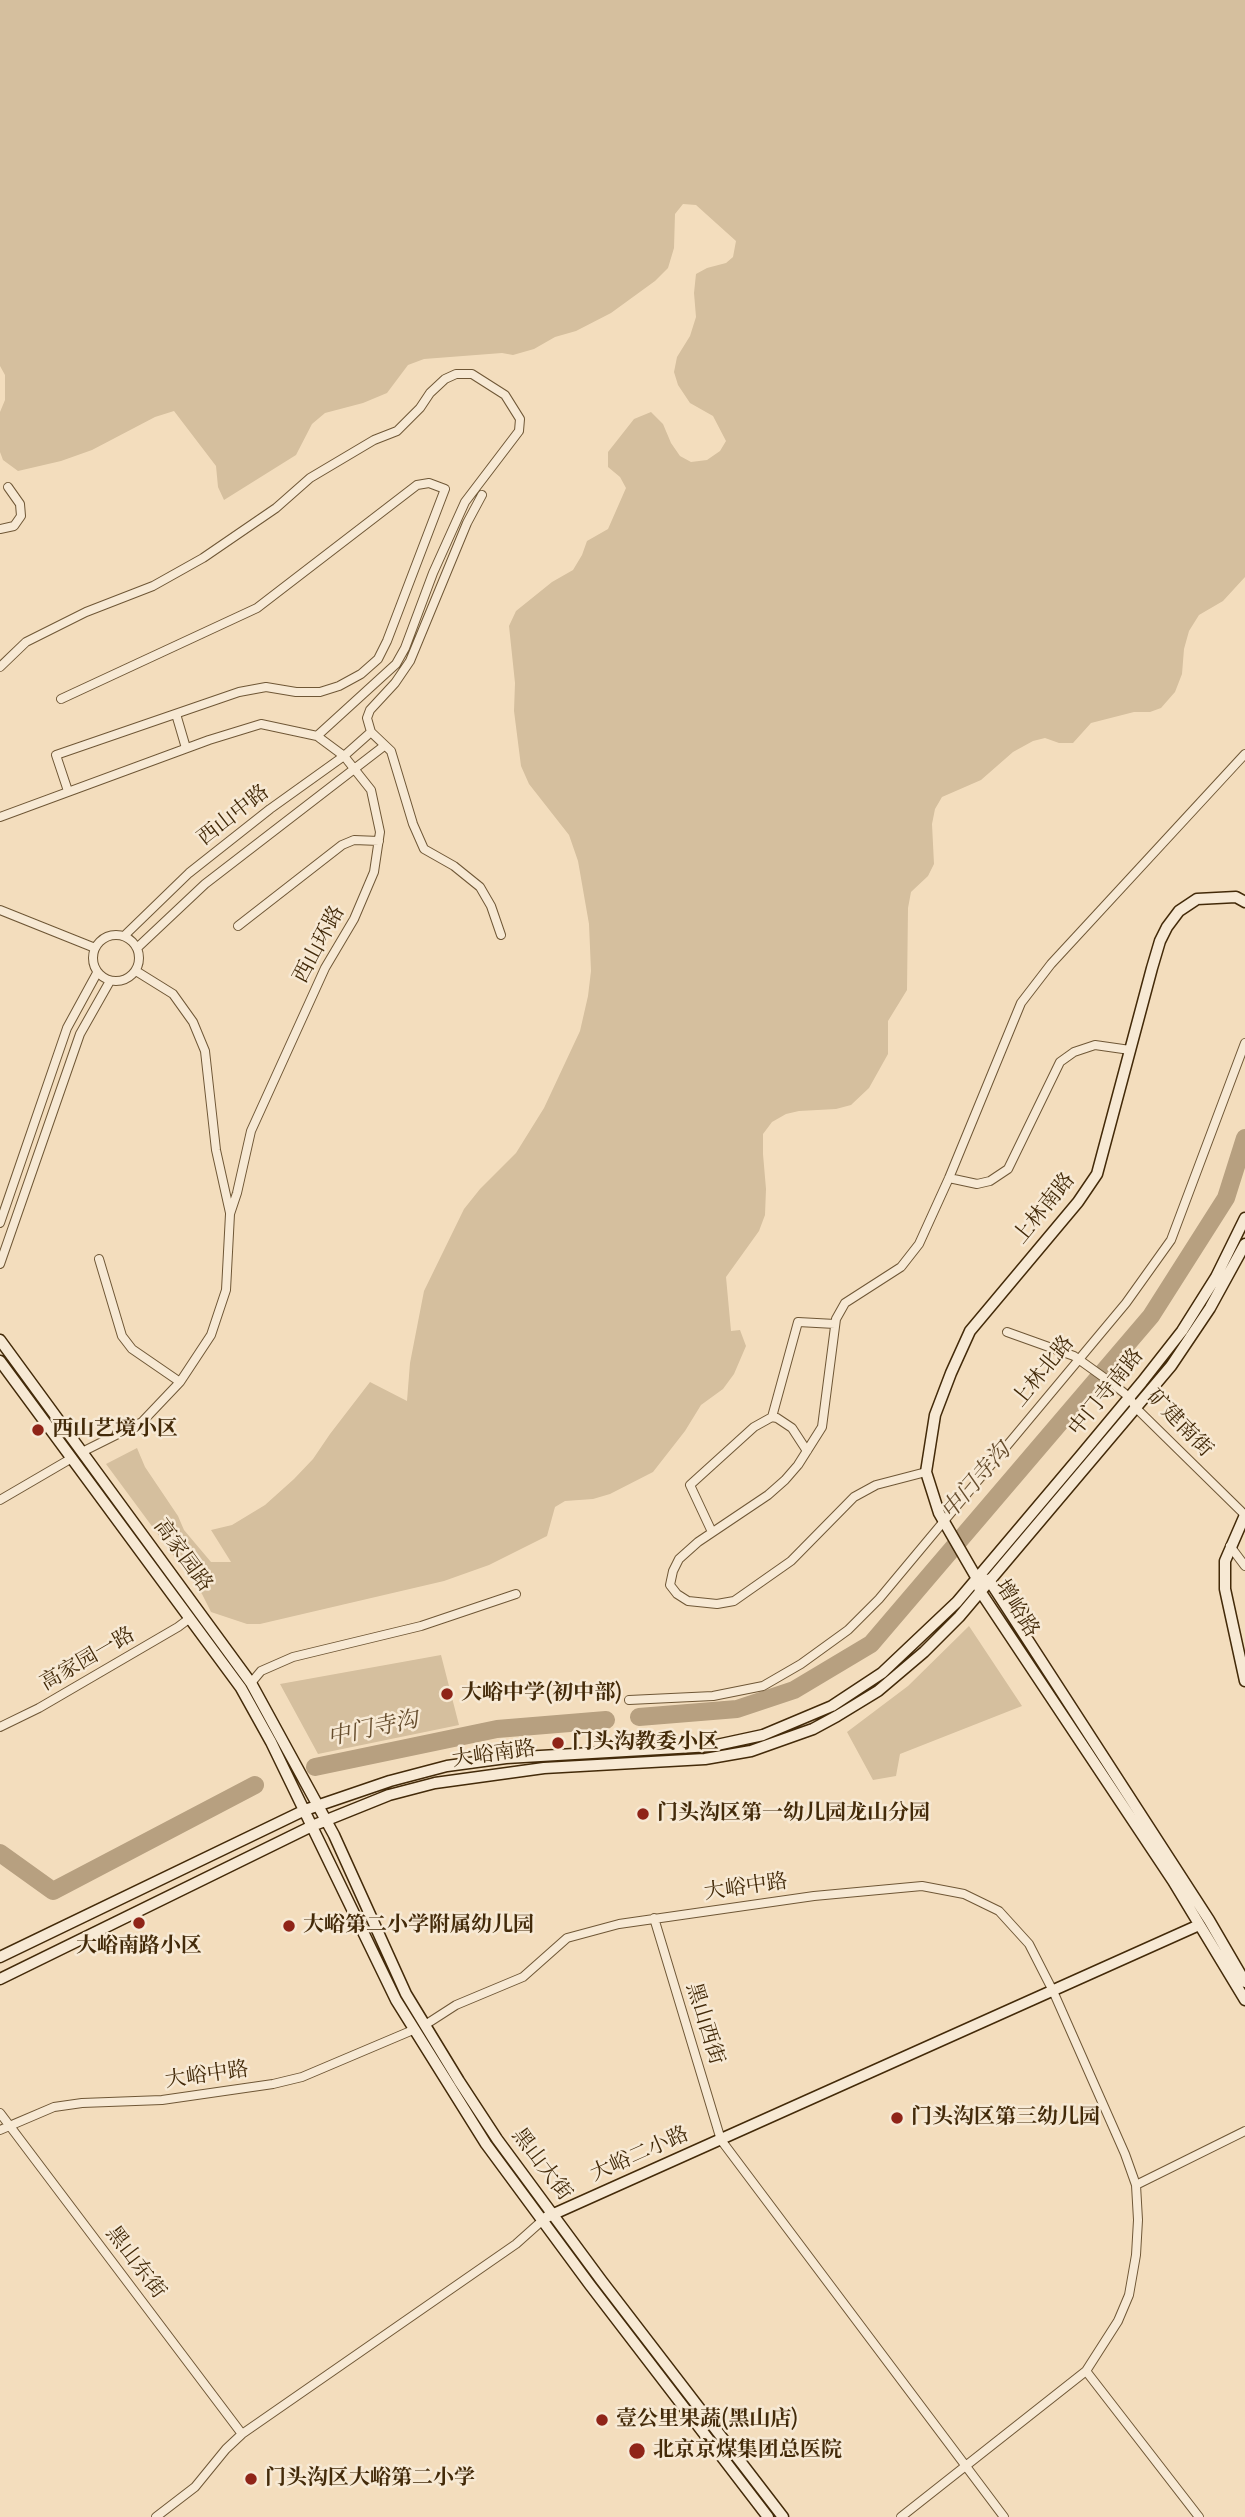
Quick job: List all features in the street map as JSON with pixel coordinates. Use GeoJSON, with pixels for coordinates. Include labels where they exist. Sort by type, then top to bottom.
{"type":"FeatureCollection","features":[{"type":"Feature","properties":{"kind":"main road","name":"上林南路"},"geometry":{"type":"LineString","coordinates":[[976,1577],[944,1523],[926,1472],[935,1415],[951,1373],[970,1331],[1078,1202],[1097,1174],[1160,941],[1179,911],[1197,899],[1212,896],[1236,897],[1245,902]]}},
{"type":"Feature","properties":{"kind":"main road","name":"中门寺南路"},"geometry":{"type":"LineString","coordinates":[[976,1577],[1182,1331],[1202,1300],[1245,1218]]}},
{"type":"Feature","properties":{"kind":"main road","name":"中门寺南路"},"geometry":{"type":"LineString","coordinates":[[980,1591],[1171,1366],[1202,1320],[1245,1244]]}},
{"type":"Feature","properties":{"kind":"main road","name":"高家园路"},"geometry":{"type":"LineString","coordinates":[[0,1340],[77,1455],[241,1688],[305,1810]]}},
{"type":"Feature","properties":{"kind":"main road","name":"高家园路"},"geometry":{"type":"LineString","coordinates":[[0,1361],[77,1455],[251,1683],[318,1805]]}},
{"type":"Feature","properties":{"kind":"main road"},"geometry":{"type":"LineString","coordinates":[[1245,1515],[1225,1561],[1225,1589],[1245,1681]]}},
{"type":"Feature","properties":{"kind":"main road","name":"增峪路"},"geometry":{"type":"LineString","coordinates":[[1245,1982],[1209,1920],[989,1580],[976,1577],[980,1591],[1199,1925],[1245,2000]]}},
{"type":"Feature","properties":{"kind":"main road","name":"大峪南路"},"geometry":{"type":"LineString","coordinates":[[0,1957],[305,1810],[390,1780],[447,1766],[506,1758],[700,1747],[763,1735],[832,1706],[882,1673],[957,1602],[976,1577]]}},
{"type":"Feature","properties":{"kind":"main road","name":"大峪南路"},"geometry":{"type":"LineString","coordinates":[[0,1979],[312,1826],[389,1794],[446,1781],[544,1768],[705,1759],[751,1751],[813,1729],[878,1691],[924,1652],[959,1617],[980,1591]]}},
{"type":"Feature","properties":{"kind":"main road","name":"黑山大街"},"geometry":{"type":"LineString","coordinates":[[318,1805],[377,1926],[406,1994],[497,2139],[590,2285],[768,2517]]}},
{"type":"Feature","properties":{"kind":"main road","name":"黑山大街"},"geometry":{"type":"LineString","coordinates":[[305,1810],[370,1948],[413,2030],[486,2144],[548,2217],[783,2517]]}},
{"type":"Feature","properties":{"kind":"main road","name":"大峪二小路"},"geometry":{"type":"LineString","coordinates":[[548,2217],[1199,1925]]}},
{"type":"Feature","properties":{"kind":"street"},"geometry":{"type":"LineString","coordinates":[[0,667],[26,642],[86,612],[153,586],[203,558],[276,508],[310,478],[374,440],[397,431],[445,379],[456,373],[472,374],[505,395],[520,419],[519,431],[465,502],[396,664],[317,736]]}},
{"type":"Feature","properties":{"kind":"street"},"geometry":{"type":"LineString","coordinates":[[61,699],[257,608],[417,485],[429,483],[445,488],[378,659],[339,686],[320,692],[296,692],[266,687],[239,692],[56,755],[68,791]]}},
{"type":"Feature","properties":{"kind":"street"},"geometry":{"type":"LineString","coordinates":[[0,529],[14,526],[21,516],[20,504],[8,487]]}},
{"type":"Feature","properties":{"kind":"street"},"geometry":{"type":"LineString","coordinates":[[482,495],[461,536],[410,661],[395,683],[370,710],[367,718],[371,732],[391,751],[413,824],[424,849],[454,866],[480,887],[491,906],[501,935]]}},
{"type":"Feature","properties":{"kind":"street"},"geometry":{"type":"LineString","coordinates":[[176,714],[186,748]]}},
{"type":"Feature","properties":{"kind":"street","name":"西山环路"},"geometry":{"type":"LineString","coordinates":[[0,817],[186,748],[261,724],[317,736],[344,757],[371,790],[380,832],[374,872],[359,908],[325,968],[251,1131],[230,1214],[226,1290],[211,1335],[180,1382],[142,1422],[77,1455],[0,1500]]}},
{"type":"Feature","properties":{"kind":"street","name":"西山中路"},"geometry":{"type":"LineString","coordinates":[[124,936],[189,873],[270,809],[344,757],[371,732]]}},
{"type":"Feature","properties":{"kind":"street","name":"西山中路"},"geometry":{"type":"LineString","coordinates":[[137,948],[205,884],[384,746]]}},
{"type":"Feature","properties":{"kind":"street"},"geometry":{"type":"LineString","coordinates":[[926,1472],[876,1485],[854,1497],[791,1561],[734,1601],[717,1604],[688,1601],[670,1585],[673,1571],[680,1559],[712,1532],[768,1495],[792,1472],[807,1451],[821,1427],[835,1324],[845,1303],[901,1267],[919,1244],[1021,1003],[1060,954],[1245,754]]}},
{"type":"Feature","properties":{"kind":"street"},"geometry":{"type":"LineString","coordinates":[[238,926],[342,845],[354,840],[379,841]]}},
{"type":"Feature","properties":{"kind":"street"},"geometry":{"type":"LineString","coordinates":[[0,910],[94,948]]}},
{"type":"Feature","properties":{"kind":"street"},"geometry":{"type":"LineString","coordinates":[[124,936],[137,948],[139,958],[136,971],[126,980],[110,981],[97,972],[93,963],[94,948],[104,938],[124,936]]}},
{"type":"Feature","properties":{"kind":"street"},"geometry":{"type":"LineString","coordinates":[[136,971],[173,995],[194,1022],[205,1051],[216,1150],[230,1214]]}},
{"type":"Feature","properties":{"kind":"street"},"geometry":{"type":"LineString","coordinates":[[0,1223],[67,1028],[97,972]]}},
{"type":"Feature","properties":{"kind":"street"},"geometry":{"type":"LineString","coordinates":[[0,1264],[79,1034],[110,981]]}},
{"type":"Feature","properties":{"kind":"street","name":"上林北路"},"geometry":{"type":"LineString","coordinates":[[629,1700],[713,1696],[763,1686],[801,1664],[848,1630],[879,1599],[1126,1303],[1171,1240],[1245,1043]]}},
{"type":"Feature","properties":{"kind":"street"},"geometry":{"type":"LineString","coordinates":[[949,1178],[977,1184],[990,1181],[1007,1169],[1060,1062],[1074,1052],[1095,1045],[1130,1050]]}},
{"type":"Feature","properties":{"kind":"street"},"geometry":{"type":"LineString","coordinates":[[99,1259],[122,1336],[132,1349],[180,1382]]}},
{"type":"Feature","properties":{"kind":"street"},"geometry":{"type":"LineString","coordinates":[[712,1532],[690,1485],[754,1427],[772,1417],[798,1322],[835,1324]]}},
{"type":"Feature","properties":{"kind":"street","name":"矿建南街"},"geometry":{"type":"LineString","coordinates":[[1007,1332],[1078,1359],[1113,1384],[1245,1515]]}},
{"type":"Feature","properties":{"kind":"street"},"geometry":{"type":"LineString","coordinates":[[772,1417],[792,1428],[807,1451]]}},
{"type":"Feature","properties":{"kind":"street"},"geometry":{"type":"LineString","coordinates":[[1230,1546],[1245,1566]]}},
{"type":"Feature","properties":{"kind":"street"},"geometry":{"type":"LineString","coordinates":[[251,1683],[261,1671],[293,1657],[421,1626],[516,1594]]}},
{"type":"Feature","properties":{"kind":"street","name":"高家园一路"},"geometry":{"type":"LineString","coordinates":[[0,1727],[39,1708],[178,1628],[190,1618]]}},
{"type":"Feature","properties":{"kind":"street","name":"大峪中路"},"geometry":{"type":"LineString","coordinates":[[425,2025],[456,2004],[523,1977],[567,1938],[619,1923],[867,1890],[922,1886],[964,1894],[999,1911],[1029,1944],[1053,1991],[1125,2154],[1136,2185],[1136,2255],[1129,2295],[1118,2321],[1086,2371],[901,2517]]}},
{"type":"Feature","properties":{"kind":"street","name":"黑山西街"},"geometry":{"type":"LineString","coordinates":[[654,1918],[721,2140]]}},
{"type":"Feature","properties":{"kind":"street","name":"大峪中路"},"geometry":{"type":"LineString","coordinates":[[0,2130],[54,2107],[82,2103],[162,2100],[283,2082],[302,2077],[413,2030]]}},
{"type":"Feature","properties":{"kind":"street","name":"黑山东街"},"geometry":{"type":"LineString","coordinates":[[0,2113],[242,2434]]}},
{"type":"Feature","properties":{"kind":"street"},"geometry":{"type":"LineString","coordinates":[[1136,2185],[1245,2131]]}},
{"type":"Feature","properties":{"kind":"street"},"geometry":{"type":"LineString","coordinates":[[721,2140],[1004,2517]]}},
{"type":"Feature","properties":{"kind":"street","name":"大峪二小路"},"geometry":{"type":"LineString","coordinates":[[156,2517],[195,2487],[242,2434],[516,2244],[548,2217]]}},
{"type":"Feature","properties":{"kind":"street"},"geometry":{"type":"LineString","coordinates":[[1086,2371],[1199,2517]]}},
{"type":"Feature","properties":{"kind":"shaded area"},"geometry":{"type":"Polygon","coordinates":[[[0,0],[1245,0],[1245,577],[1223,601],[1199,615],[1189,631],[1182,674],[1175,692],[1161,708],[1091,723],[1073,743],[1059,743],[1045,738],[1033,741],[1013,752],[981,780],[942,797],[935,809],[932,824],[934,864],[928,876],[911,892],[908,908],[907,990],[888,1021],[888,1054],[869,1088],[851,1105],[786,1114],[772,1122],[763,1134],[765,1215],[759,1231],[726,1277],[731,1331],[740,1330],[746,1346],[734,1374],[723,1389],[701,1405],[685,1431],[653,1472],[610,1494],[593,1499],[565,1501],[555,1507],[547,1536],[489,1565],[444,1581],[260,1624],[247,1624],[211,1612],[202,1594],[106,1464],[137,1448],[145,1467],[178,1516],[184,1530],[211,1562],[231,1562],[211,1530],[232,1525],[265,1505],[294,1479],[313,1459],[370,1382],[407,1401],[410,1363],[424,1291],[464,1209],[516,1153],[544,1108],[580,1031],[588,996],[591,971],[589,924],[578,861],[569,835],[529,784],[521,766],[514,711],[515,683],[509,626],[516,611],[552,582],[573,570],[587,541],[608,529],[626,488],[620,477],[608,467],[608,452],[634,419],[651,412],[663,424],[680,456],[691,462],[707,460],[720,451],[726,441],[713,416],[690,403],[678,385],[674,372],[677,357],[690,336],[696,317],[696,274],[726,263],[733,257],[736,241],[696,205],[683,204],[675,214],[674,248],[668,268],[655,281],[611,313],[534,349],[513,355],[502,353],[424,359],[408,365],[387,393],[363,403],[325,413],[312,424],[296,455],[224,500],[218,487],[216,466],[174,411],[155,417],[92,450],[61,461],[18,471],[3,460],[0,452],[0,412],[5,400],[5,375],[0,366],[0,0]]]}},
{"type":"Feature","properties":{"kind":"shaded area"},"geometry":{"type":"Polygon","coordinates":[[[969,1626],[1022,1706],[900,1754],[896,1776],[873,1780],[847,1732],[908,1686],[969,1626]]]}},
{"type":"Feature","properties":{"kind":"shaded area"},"geometry":{"type":"Polygon","coordinates":[[[441,1655],[459,1725],[318,1754],[280,1684],[441,1655]]]}},
{"type":"Feature","properties":{"kind":"waterway","name":"中门寺沟"},"geometry":{"type":"LineString","coordinates":[[639,1717],[737,1709],[794,1690],[871,1644],[1151,1316],[1226,1198],[1245,1138]]}},
{"type":"Feature","properties":{"kind":"waterway","name":"中门寺沟"},"geometry":{"type":"LineString","coordinates":[[315,1767],[497,1729],[606,1720]]}},
{"type":"Feature","properties":{"kind":"waterway","name":"中门寺沟"},"geometry":{"type":"LineString","coordinates":[[0,1853],[53,1891],[255,1785]]}},
{"type":"Feature","properties":{"kind":"place","name":"西山艺境小区"},"geometry":{"type":"Point","coordinates":[38,1430]}},
{"type":"Feature","properties":{"kind":"place","name":"大峪中学(初中部)"},"geometry":{"type":"Point","coordinates":[447,1694]}},
{"type":"Feature","properties":{"kind":"place","name":"门头沟教委小区"},"geometry":{"type":"Point","coordinates":[558,1743]}},
{"type":"Feature","properties":{"kind":"place","name":"门头沟区第一幼儿园龙山分园"},"geometry":{"type":"Point","coordinates":[643,1814]}},
{"type":"Feature","properties":{"kind":"place","name":"大峪南路小区"},"geometry":{"type":"Point","coordinates":[139,1923]}},
{"type":"Feature","properties":{"kind":"place","name":"大峪第二小学附属幼儿园"},"geometry":{"type":"Point","coordinates":[289,1926]}},
{"type":"Feature","properties":{"kind":"place","name":"门头沟区第三幼儿园"},"geometry":{"type":"Point","coordinates":[897,2118]}},
{"type":"Feature","properties":{"kind":"place","name":"壹公里果蔬(黑山店)"},"geometry":{"type":"Point","coordinates":[602,2420]}},
{"type":"Feature","properties":{"kind":"place","name":"北京京煤集团总医院"},"geometry":{"type":"Point","coordinates":[637,2451]}},
{"type":"Feature","properties":{"kind":"place","name":"门头沟区大峪第二小学"},"geometry":{"type":"Point","coordinates":[251,2479]}}]}
